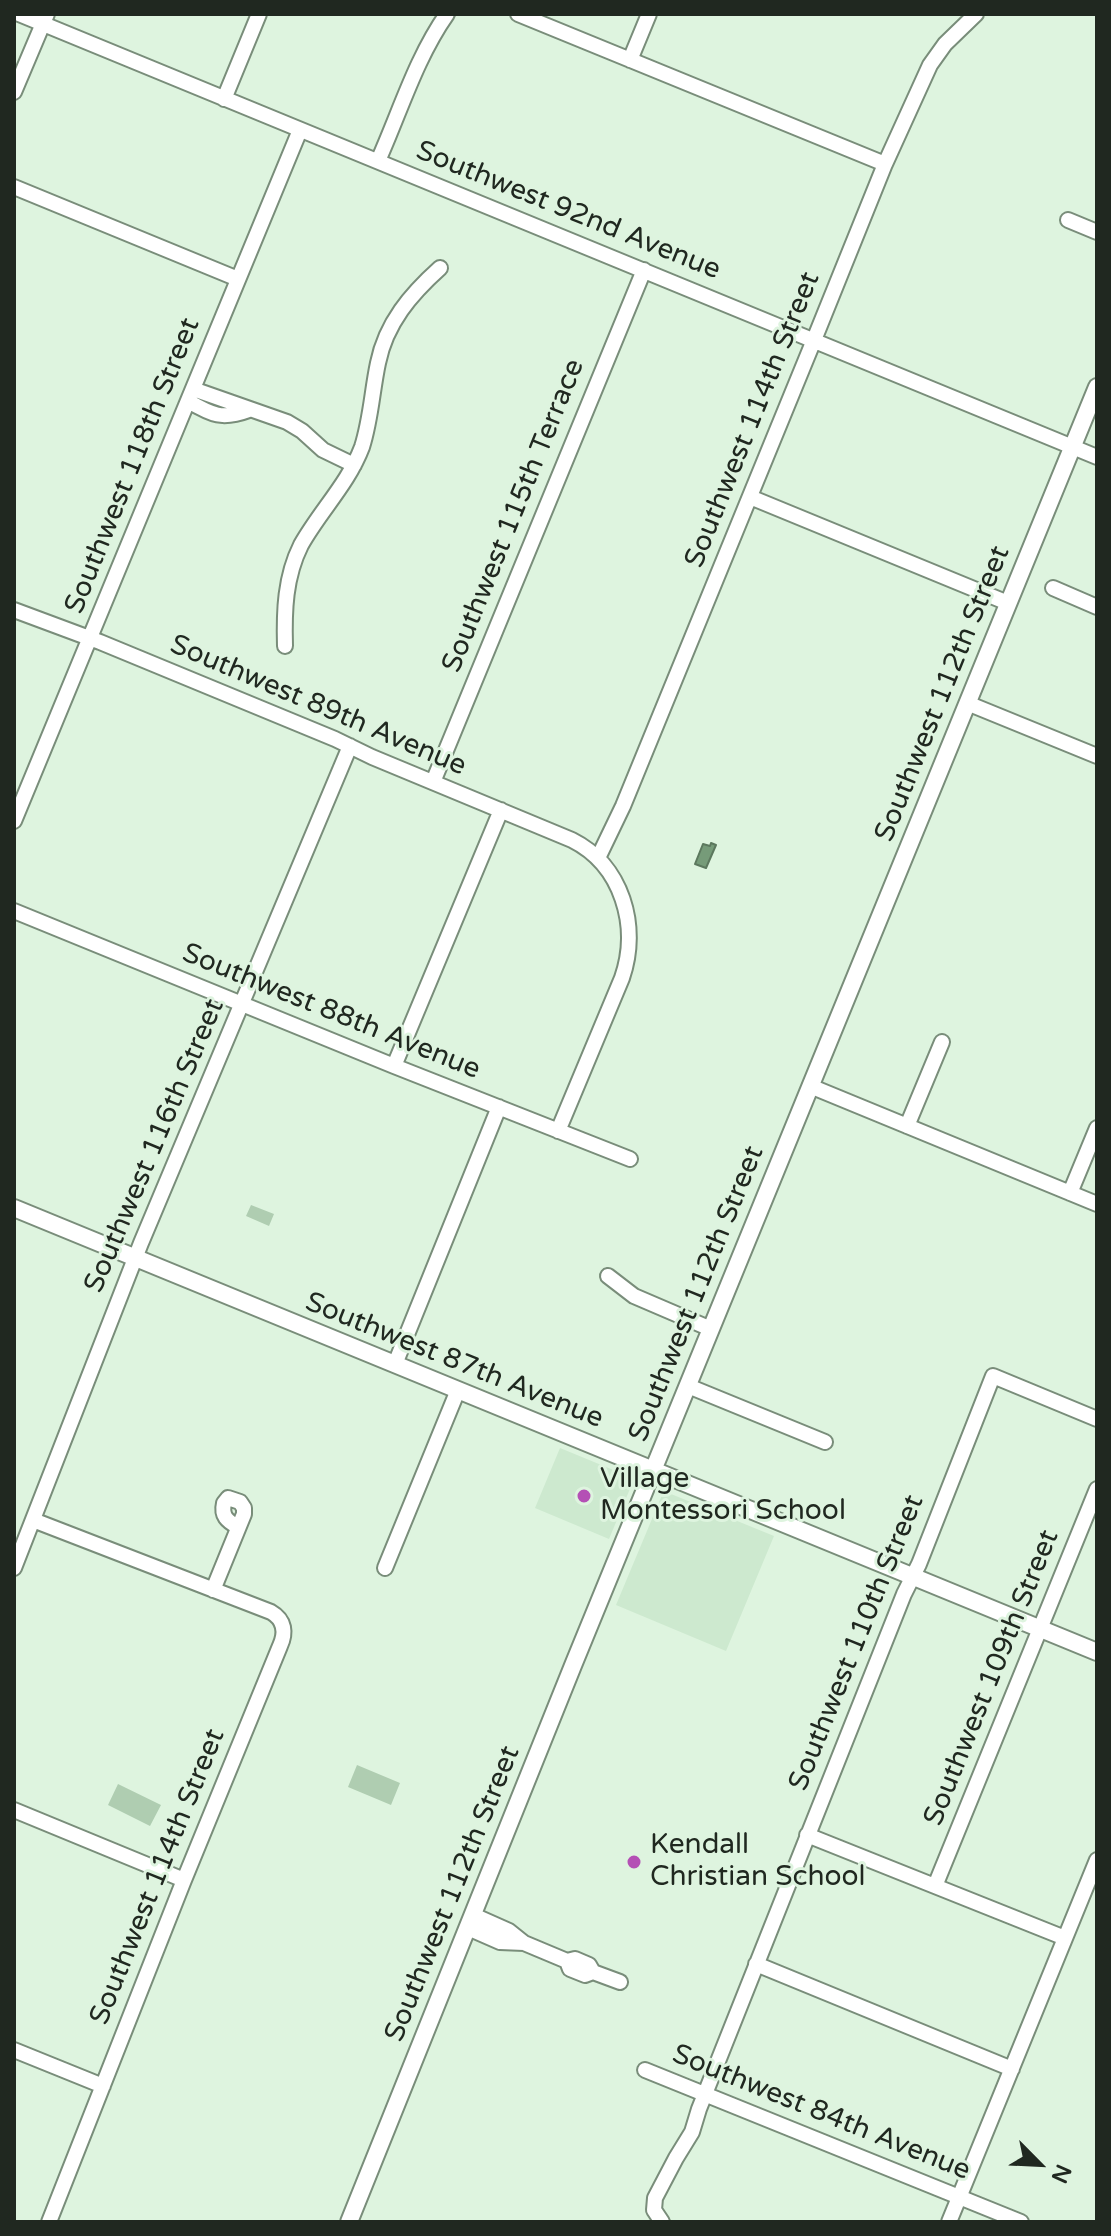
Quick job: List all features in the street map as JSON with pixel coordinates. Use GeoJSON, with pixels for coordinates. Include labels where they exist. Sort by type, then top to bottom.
{"type":"FeatureCollection","features":[{"type":"Feature","properties":{"kind":"main road","name":"Southwest 112th Street"},"geometry":{"type":"LineString","coordinates":[[349,2222],[1097,387]]}},
{"type":"Feature","properties":{"kind":"main road","name":"Southwest 87th Avenue"},"geometry":{"type":"LineString","coordinates":[[14,1208],[1097,1652]]}},
{"type":"Feature","properties":{"kind":"street","name":"Southwest 92nd Avenue"},"geometry":{"type":"LineString","coordinates":[[19,14],[45,19],[224,99],[1097,457]]}},
{"type":"Feature","properties":{"kind":"street"},"geometry":{"type":"LineString","coordinates":[[224,99],[259,14]]}},
{"type":"Feature","properties":{"kind":"street"},"geometry":{"type":"LineString","coordinates":[[378,161],[422,56],[447,14]]}},
{"type":"Feature","properties":{"kind":"street"},"geometry":{"type":"LineString","coordinates":[[518,14],[885,164]]}},
{"type":"Feature","properties":{"kind":"street"},"geometry":{"type":"LineString","coordinates":[[630,60],[649,14]]}},
{"type":"Feature","properties":{"kind":"street","name":"Southwest 114th Street"},"geometry":{"type":"LineString","coordinates":[[598,858],[623,806],[885,164],[930,65],[945,44],[976,14]]}},
{"type":"Feature","properties":{"kind":"street"},"geometry":{"type":"LineString","coordinates":[[14,92],[45,19]]}},
{"type":"Feature","properties":{"kind":"street","name":"Southwest 118th Street"},"geometry":{"type":"LineString","coordinates":[[14,821],[300,130]]}},
{"type":"Feature","properties":{"kind":"street"},"geometry":{"type":"LineString","coordinates":[[14,187],[238,279]]}},
{"type":"Feature","properties":{"kind":"street"},"geometry":{"type":"LineString","coordinates":[[1068,220],[1097,232]]}},
{"type":"Feature","properties":{"kind":"street"},"geometry":{"type":"LineString","coordinates":[[285,646],[285,604],[296,555],[354,465],[362,446],[379,357],[389,330],[406,303],[440,268]]}},
{"type":"Feature","properties":{"kind":"street","name":"Southwest 115th Terrace"},"geometry":{"type":"LineString","coordinates":[[433,782],[644,270]]}},
{"type":"Feature","properties":{"kind":"street"},"geometry":{"type":"LineString","coordinates":[[191,395],[287,422],[323,450],[354,465]]}},
{"type":"Feature","properties":{"kind":"street"},"geometry":{"type":"LineString","coordinates":[[750,497],[1008,603]]}},
{"type":"Feature","properties":{"kind":"street"},"geometry":{"type":"LineString","coordinates":[[1053,588],[1097,607]]}},
{"type":"Feature","properties":{"kind":"street","name":"Southwest 89th Avenue"},"geometry":{"type":"LineString","coordinates":[[14,610],[572,840],[598,858]]}},
{"type":"Feature","properties":{"kind":"street"},"geometry":{"type":"LineString","coordinates":[[967,703],[1097,756]]}},
{"type":"Feature","properties":{"kind":"street","name":"Southwest 116th Street"},"geometry":{"type":"LineString","coordinates":[[14,1568],[135,1258],[350,746]]}},
{"type":"Feature","properties":{"kind":"street"},"geometry":{"type":"LineString","coordinates":[[394,1066],[501,810]]}},
{"type":"Feature","properties":{"kind":"street"},"geometry":{"type":"LineString","coordinates":[[558,1131],[622,978],[628,956],[630,932],[626,908],[616,885],[598,858]]}},
{"type":"Feature","properties":{"kind":"street","name":"Southwest 88th Avenue"},"geometry":{"type":"LineString","coordinates":[[14,911],[630,1159]]}},
{"type":"Feature","properties":{"kind":"street"},"geometry":{"type":"LineString","coordinates":[[907,1126],[942,1042]]}},
{"type":"Feature","properties":{"kind":"street"},"geometry":{"type":"LineString","coordinates":[[810,1086],[1097,1204]]}},
{"type":"Feature","properties":{"kind":"street"},"geometry":{"type":"LineString","coordinates":[[395,1364],[499,1107]]}},
{"type":"Feature","properties":{"kind":"street"},"geometry":{"type":"LineString","coordinates":[[1070,1193],[1097,1128]]}},
{"type":"Feature","properties":{"kind":"street"},"geometry":{"type":"LineString","coordinates":[[608,1276],[634,1296],[711,1329]]}},
{"type":"Feature","properties":{"kind":"street","name":"Southwest 110th Street"},"geometry":{"type":"LineString","coordinates":[[662,2222],[654,2210],[655,2198],[692,2132],[807,1835],[993,1376],[1097,1419]]}},
{"type":"Feature","properties":{"kind":"street"},"geometry":{"type":"LineString","coordinates":[[688,1386],[825,1442]]}},
{"type":"Feature","properties":{"kind":"street"},"geometry":{"type":"LineString","coordinates":[[385,1568],[458,1390]]}},
{"type":"Feature","properties":{"kind":"street","name":"Southwest 109th Street"},"geometry":{"type":"LineString","coordinates":[[935,1886],[1097,1489]]}},
{"type":"Feature","properties":{"kind":"street","name":"Southwest 114th Street"},"geometry":{"type":"LineString","coordinates":[[33,1520],[276,1615],[281,1621],[284,1635],[49,2222]]}},
{"type":"Feature","properties":{"kind":"street"},"geometry":{"type":"LineString","coordinates":[[213,1590],[238,1527]]}},
{"type":"Feature","properties":{"kind":"street"},"geometry":{"type":"LineString","coordinates":[[14,1810],[184,1880]]}},
{"type":"Feature","properties":{"kind":"street"},"geometry":{"type":"LineString","coordinates":[[807,1835],[1065,1938]]}},
{"type":"Feature","properties":{"kind":"street"},"geometry":{"type":"LineString","coordinates":[[949,2222],[1097,1860]]}},
{"type":"Feature","properties":{"kind":"street"},"geometry":{"type":"LineString","coordinates":[[470,1922],[500,1942],[524,1943],[567,1961],[570,1969],[585,1975],[593,1972],[620,1982]]}},
{"type":"Feature","properties":{"kind":"street"},"geometry":{"type":"LineString","coordinates":[[756,1964],[1012,2069]]}},
{"type":"Feature","properties":{"kind":"street"},"geometry":{"type":"LineString","coordinates":[[14,2050],[103,2086]]}},
{"type":"Feature","properties":{"kind":"street","name":"Southwest 84th Avenue"},"geometry":{"type":"LineString","coordinates":[[645,2070],[702,2102],[1021,2222]]}},
{"type":"Feature","properties":{"kind":"shaded area"},"geometry":{"type":"Polygon","coordinates":[[[711,843],[716,845],[706,868],[695,864],[703,844],[710,846],[711,843]]]}},
{"type":"Feature","properties":{"kind":"shaded area"},"geometry":{"type":"Polygon","coordinates":[[[251,1205],[274,1214],[269,1226],[246,1216],[251,1205]]]}},
{"type":"Feature","properties":{"kind":"shaded area","name":"Village Montessori School"},"geometry":{"type":"Polygon","coordinates":[[[560,1448],[628,1476],[632,1484],[609,1539],[535,1508],[560,1448]]]}},
{"type":"Feature","properties":{"kind":"shaded area"},"geometry":{"type":"Polygon","coordinates":[[[671,1494],[774,1536],[726,1651],[616,1605],[662,1495],[671,1494]]]}},
{"type":"Feature","properties":{"kind":"shaded area"},"geometry":{"type":"Polygon","coordinates":[[[357,1765],[400,1783],[391,1805],[348,1787],[357,1765]]]}},
{"type":"Feature","properties":{"kind":"shaded area"},"geometry":{"type":"Polygon","coordinates":[[[118,1784],[161,1805],[150,1826],[108,1805],[118,1784]]]}},
{"type":"Feature","properties":{"kind":"place","name":"Village Montessori School"},"geometry":{"type":"Point","coordinates":[584,1496]}},
{"type":"Feature","properties":{"kind":"place","name":"Kendall Christian School"},"geometry":{"type":"Point","coordinates":[634,1862]}}]}
